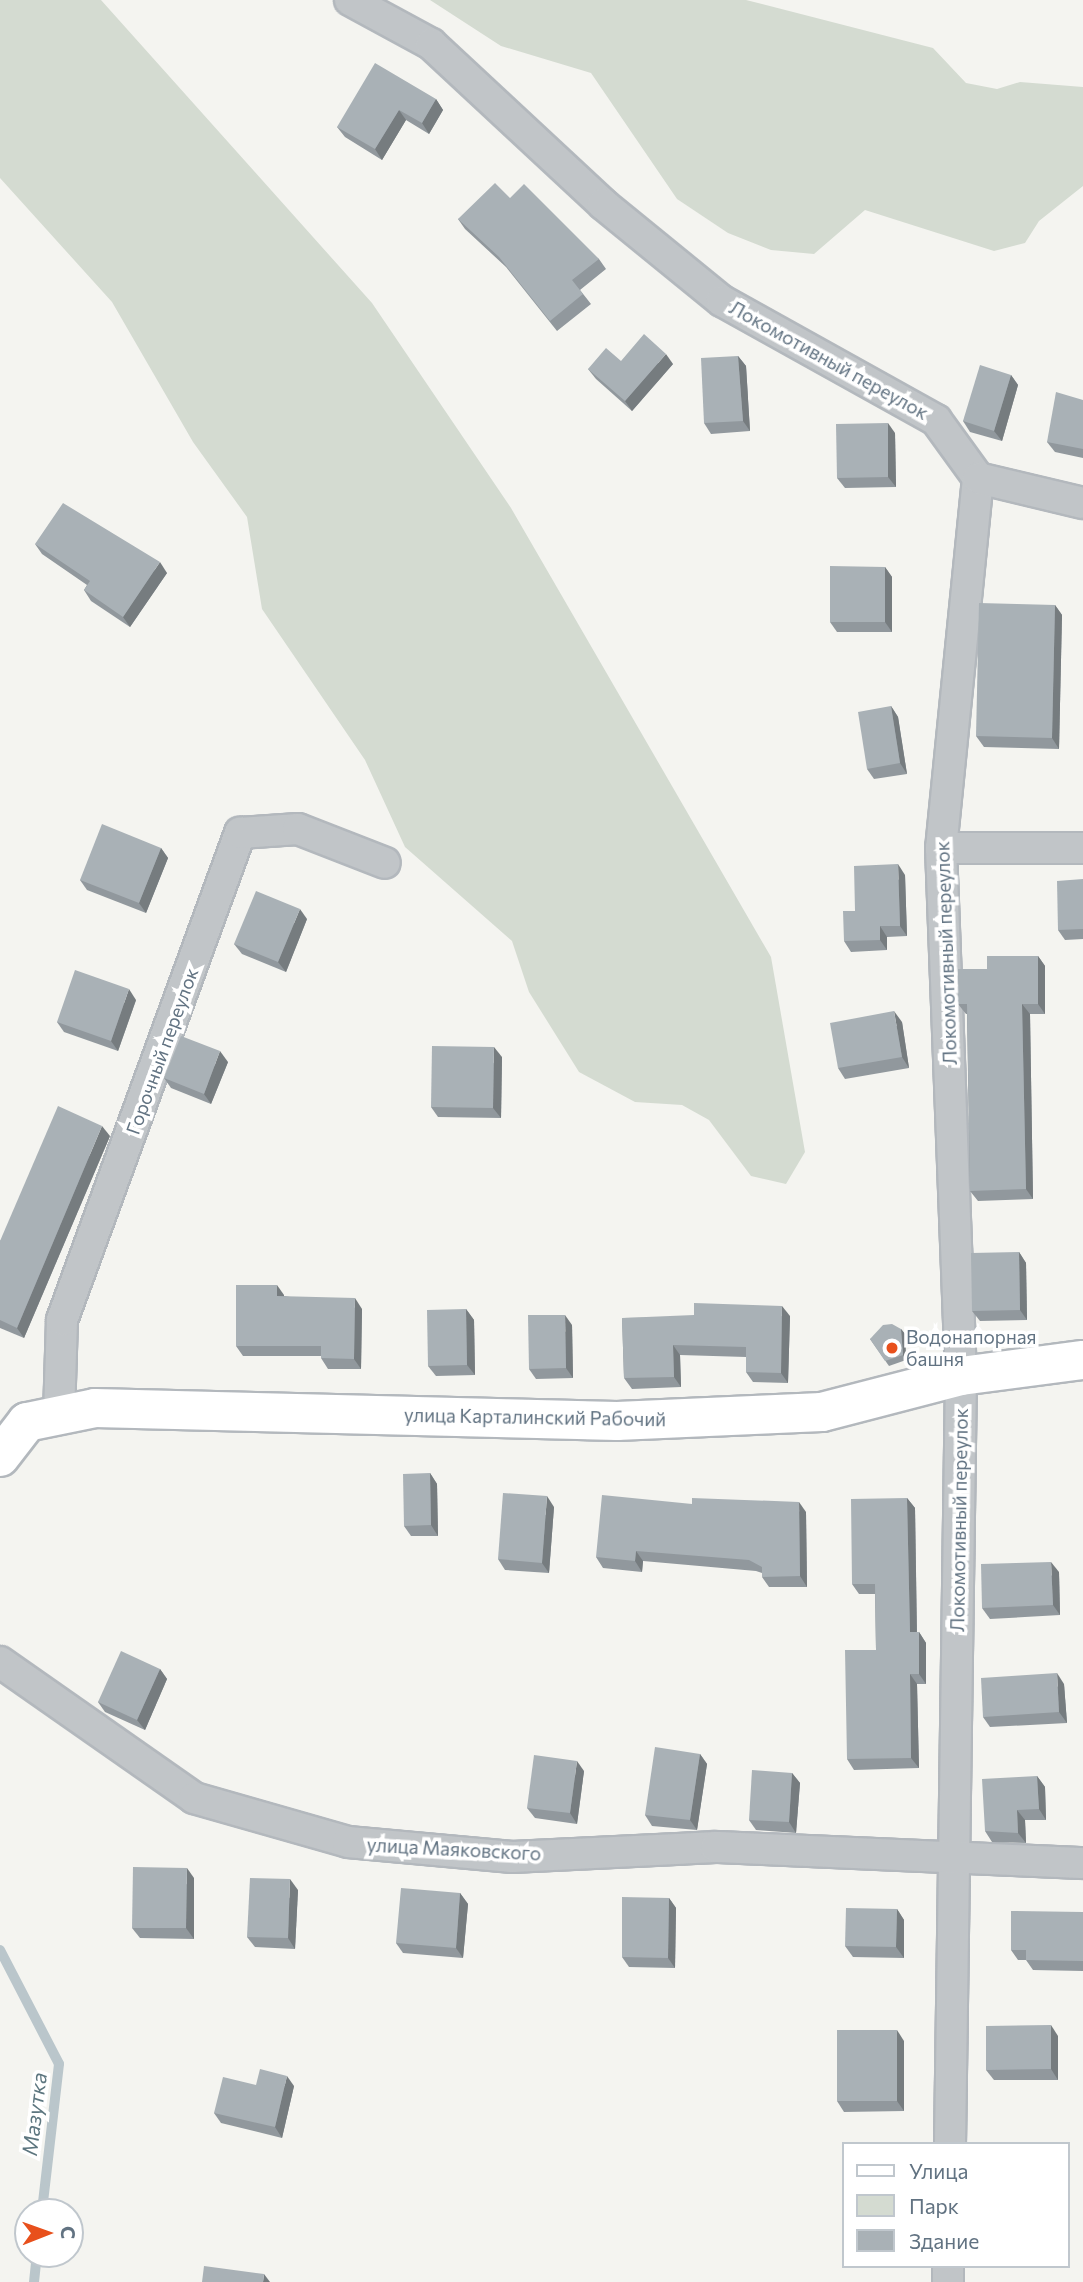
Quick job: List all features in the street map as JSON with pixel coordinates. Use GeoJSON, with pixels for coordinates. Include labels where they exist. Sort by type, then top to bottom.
{"type":"FeatureCollection","features":[{"type":"Feature","properties":{"kind":"street","name":"Локомотивный переулок"},"geometry":{"type":"LineString","coordinates":[[350,0],[431,44],[603,204],[722,301],[936,420],[978,478],[940,848],[961,1376],[950,2142]]}},
{"type":"Feature","properties":{"kind":"street"},"geometry":{"type":"LineString","coordinates":[[978,478],[1083,503]]}},
{"type":"Feature","properties":{"kind":"street","name":"Горочный переулок"},"geometry":{"type":"LineString","coordinates":[[29,1420],[62,1320],[240,833],[298,829],[385,863]]}},
{"type":"Feature","properties":{"kind":"street"},"geometry":{"type":"LineString","coordinates":[[940,848],[1083,848]]}},
{"type":"Feature","properties":{"kind":"street","name":"улица Карталинский Рабочий"},"geometry":{"type":"LineString","coordinates":[[29,1420],[95,1408],[617,1421],[822,1412],[961,1376],[1083,1360]]}},
{"type":"Feature","properties":{"kind":"street"},"geometry":{"type":"LineString","coordinates":[[0,1457],[29,1420]]}},
{"type":"Feature","properties":{"kind":"street","name":"улица Маяковского"},"geometry":{"type":"LineString","coordinates":[[0,1662],[194,1798],[348,1842],[512,1857],[716,1847],[1083,1863]]}},
{"type":"Feature","properties":{"kind":"green space"},"geometry":{"type":"Polygon","coordinates":[[[0,0],[101,0],[372,303],[511,508],[771,957],[805,1152],[786,1184],[751,1176],[709,1120],[682,1105],[635,1102],[579,1072],[529,992],[512,941],[405,847],[365,760],[262,609],[247,517],[193,442],[112,302],[0,178],[0,0]]]}},
{"type":"Feature","properties":{"kind":"green space"},"geometry":{"type":"Polygon","coordinates":[[[430,0],[746,0],[933,48],[966,83],[997,89],[1020,82],[1083,87],[1083,186],[1039,221],[1025,243],[994,251],[865,210],[814,254],[771,250],[728,233],[677,199],[591,73],[501,46],[430,0]]]}},
{"type":"Feature","properties":{"kind":"building"},"geometry":{"type":"Polygon","coordinates":[[[375,63],[436,99],[422,123],[399,110],[375,149],[337,127],[375,63]]]}},
{"type":"Feature","properties":{"kind":"building"},"geometry":{"type":"Polygon","coordinates":[[[495,183],[510,198],[524,184],[599,259],[572,280],[583,294],[550,321],[499,257],[458,219],[495,183]]]}},
{"type":"Feature","properties":{"kind":"building"},"geometry":{"type":"Polygon","coordinates":[[[644,334],[666,354],[625,401],[588,369],[606,348],[621,361],[644,334]]]}},
{"type":"Feature","properties":{"kind":"building"},"geometry":{"type":"Polygon","coordinates":[[[738,356],[743,421],[704,423],[701,358],[738,356]]]}},
{"type":"Feature","properties":{"kind":"building"},"geometry":{"type":"Polygon","coordinates":[[[980,365],[1011,375],[994,431],[963,421],[980,365]]]}},
{"type":"Feature","properties":{"kind":"building"},"geometry":{"type":"Polygon","coordinates":[[[1056,392],[1083,400],[1083,449],[1047,442],[1056,392]]]}},
{"type":"Feature","properties":{"kind":"building"},"geometry":{"type":"Polygon","coordinates":[[[888,423],[888,477],[837,478],[836,424],[888,423]]]}},
{"type":"Feature","properties":{"kind":"building"},"geometry":{"type":"Polygon","coordinates":[[[63,503],[160,562],[123,617],[84,590],[90,581],[35,544],[63,503]]]}},
{"type":"Feature","properties":{"kind":"building"},"geometry":{"type":"Polygon","coordinates":[[[830,566],[885,567],[885,622],[830,622],[830,566]]]}},
{"type":"Feature","properties":{"kind":"building"},"geometry":{"type":"Polygon","coordinates":[[[979,603],[1055,605],[1052,738],[976,736],[979,603]]]}},
{"type":"Feature","properties":{"kind":"building"},"geometry":{"type":"Polygon","coordinates":[[[891,706],[900,763],[867,769],[858,712],[891,706]]]}},
{"type":"Feature","properties":{"kind":"building"},"geometry":{"type":"Polygon","coordinates":[[[102,824],[161,848],[139,903],[80,880],[102,824]]]}},
{"type":"Feature","properties":{"kind":"building"},"geometry":{"type":"Polygon","coordinates":[[[898,864],[900,926],[880,926],[880,940],[844,941],[843,911],[855,911],[854,866],[898,864]]]}},
{"type":"Feature","properties":{"kind":"building"},"geometry":{"type":"Polygon","coordinates":[[[1083,879],[1083,929],[1058,930],[1057,881],[1083,879]]]}},
{"type":"Feature","properties":{"kind":"building"},"geometry":{"type":"Polygon","coordinates":[[[256,891],[300,909],[278,962],[234,944],[256,891]]]}},
{"type":"Feature","properties":{"kind":"building"},"geometry":{"type":"Polygon","coordinates":[[[987,956],[1038,956],[1038,1004],[1022,1004],[1026,1189],[970,1191],[967,1004],[958,1004],[958,969],[987,969],[987,956]]]}},
{"type":"Feature","properties":{"kind":"building"},"geometry":{"type":"Polygon","coordinates":[[[75,970],[129,989],[111,1041],[57,1022],[75,970]]]}},
{"type":"Feature","properties":{"kind":"building"},"geometry":{"type":"Polygon","coordinates":[[[894,1011],[902,1057],[838,1068],[830,1023],[894,1011]]]}},
{"type":"Feature","properties":{"kind":"building"},"geometry":{"type":"Polygon","coordinates":[[[181,1036],[220,1051],[204,1094],[164,1078],[181,1036]]]}},
{"type":"Feature","properties":{"kind":"building"},"geometry":{"type":"Polygon","coordinates":[[[432,1046],[494,1047],[493,1108],[431,1107],[432,1046]]]}},
{"type":"Feature","properties":{"kind":"building"},"geometry":{"type":"Polygon","coordinates":[[[58,1106],[102,1126],[17,1328],[0,1320],[0,1241],[58,1106]]]}},
{"type":"Feature","properties":{"kind":"building"},"geometry":{"type":"Polygon","coordinates":[[[1019,1252],[1020,1310],[972,1311],[971,1253],[1019,1252]]]}},
{"type":"Feature","properties":{"kind":"building"},"geometry":{"type":"Polygon","coordinates":[[[236,1285],[277,1285],[277,1296],[355,1298],[354,1359],[321,1358],[321,1346],[236,1346],[236,1285]]]}},
{"type":"Feature","properties":{"kind":"building"},"geometry":{"type":"Polygon","coordinates":[[[694,1303],[782,1306],[781,1373],[746,1372],[746,1347],[673,1345],[674,1377],[624,1378],[622,1318],[694,1315],[694,1303]]]}},
{"type":"Feature","properties":{"kind":"building"},"geometry":{"type":"Polygon","coordinates":[[[466,1309],[467,1365],[428,1366],[427,1310],[466,1309]]]}},
{"type":"Feature","properties":{"kind":"building"},"geometry":{"type":"Polygon","coordinates":[[[528,1315],[565,1315],[566,1368],[529,1369],[528,1315]]]}},
{"type":"Feature","properties":{"kind":"building","name":"Водонапорная башня"},"geometry":{"type":"Polygon","coordinates":[[[892,1324],[901,1329],[903,1355],[885,1361],[870,1339],[883,1325],[892,1324]]]}},
{"type":"Feature","properties":{"kind":"building"},"geometry":{"type":"Polygon","coordinates":[[[430,1473],[431,1525],[404,1526],[403,1474],[430,1473]]]}},
{"type":"Feature","properties":{"kind":"building"},"geometry":{"type":"Polygon","coordinates":[[[503,1493],[547,1496],[542,1563],[498,1559],[503,1493]]]}},
{"type":"Feature","properties":{"kind":"building"},"geometry":{"type":"Polygon","coordinates":[[[602,1495],[692,1504],[692,1498],[799,1502],[800,1576],[762,1577],[762,1567],[749,1560],[636,1551],[635,1561],[596,1557],[602,1495]]]}},
{"type":"Feature","properties":{"kind":"building"},"geometry":{"type":"Polygon","coordinates":[[[907,1498],[910,1632],[919,1632],[919,1674],[910,1674],[911,1758],[847,1759],[845,1650],[876,1650],[875,1584],[852,1584],[851,1499],[907,1498]]]}},
{"type":"Feature","properties":{"kind":"building"},"geometry":{"type":"Polygon","coordinates":[[[1051,1562],[1053,1605],[982,1608],[981,1564],[1051,1562]]]}},
{"type":"Feature","properties":{"kind":"building"},"geometry":{"type":"Polygon","coordinates":[[[121,1651],[160,1669],[137,1720],[98,1702],[121,1651]]]}},
{"type":"Feature","properties":{"kind":"building"},"geometry":{"type":"Polygon","coordinates":[[[1057,1673],[1059,1712],[983,1717],[981,1678],[1057,1673]]]}},
{"type":"Feature","properties":{"kind":"building"},"geometry":{"type":"Polygon","coordinates":[[[655,1747],[700,1754],[690,1820],[645,1815],[655,1747]]]}},
{"type":"Feature","properties":{"kind":"building"},"geometry":{"type":"Polygon","coordinates":[[[534,1755],[577,1761],[570,1813],[527,1808],[534,1755]]]}},
{"type":"Feature","properties":{"kind":"building"},"geometry":{"type":"Polygon","coordinates":[[[752,1770],[792,1773],[789,1822],[749,1820],[752,1770]]]}},
{"type":"Feature","properties":{"kind":"building"},"geometry":{"type":"Polygon","coordinates":[[[1037,1776],[1039,1809],[1017,1810],[1018,1833],[985,1831],[982,1779],[1037,1776]]]}},
{"type":"Feature","properties":{"kind":"building"},"geometry":{"type":"Polygon","coordinates":[[[133,1867],[187,1868],[186,1928],[132,1928],[133,1867]]]}},
{"type":"Feature","properties":{"kind":"building"},"geometry":{"type":"Polygon","coordinates":[[[250,1878],[290,1879],[288,1938],[247,1937],[250,1878]]]}},
{"type":"Feature","properties":{"kind":"building"},"geometry":{"type":"Polygon","coordinates":[[[401,1888],[460,1893],[456,1948],[396,1943],[401,1888]]]}},
{"type":"Feature","properties":{"kind":"building"},"geometry":{"type":"Polygon","coordinates":[[[622,1897],[669,1898],[668,1958],[622,1957],[622,1897]]]}},
{"type":"Feature","properties":{"kind":"building"},"geometry":{"type":"Polygon","coordinates":[[[846,1908],[897,1909],[896,1947],[845,1946],[846,1908]]]}},
{"type":"Feature","properties":{"kind":"building"},"geometry":{"type":"Polygon","coordinates":[[[1011,1911],[1083,1912],[1083,1961],[1026,1960],[1026,1950],[1011,1950],[1011,1911]]]}},
{"type":"Feature","properties":{"kind":"building"},"geometry":{"type":"Polygon","coordinates":[[[1051,2025],[1051,2069],[986,2070],[986,2026],[1051,2025]]]}},
{"type":"Feature","properties":{"kind":"building"},"geometry":{"type":"Polygon","coordinates":[[[837,2030],[897,2030],[897,2101],[837,2101],[837,2030]]]}},
{"type":"Feature","properties":{"kind":"building"},"geometry":{"type":"Polygon","coordinates":[[[260,2069],[287,2076],[275,2127],[214,2113],[223,2077],[256,2085],[260,2069]]]}},
{"type":"Feature","properties":{"kind":"building"},"geometry":{"type":"Polygon","coordinates":[[[204,2266],[264,2274],[263,2282],[202,2282],[204,2266]]]}},
{"type":"Feature","properties":{"kind":"waterway","name":"Мазутка"},"geometry":{"type":"LineString","coordinates":[[0,1950],[59,2064],[44,2198]]}},
{"type":"Feature","properties":{"kind":"waterway","name":"Мазутка"},"geometry":{"type":"LineString","coordinates":[[34,2282],[36,2268]]}},
{"type":"Feature","properties":{"kind":"place","name":"Водонапорная башня"},"geometry":{"type":"Point","coordinates":[892,1348]}}]}
